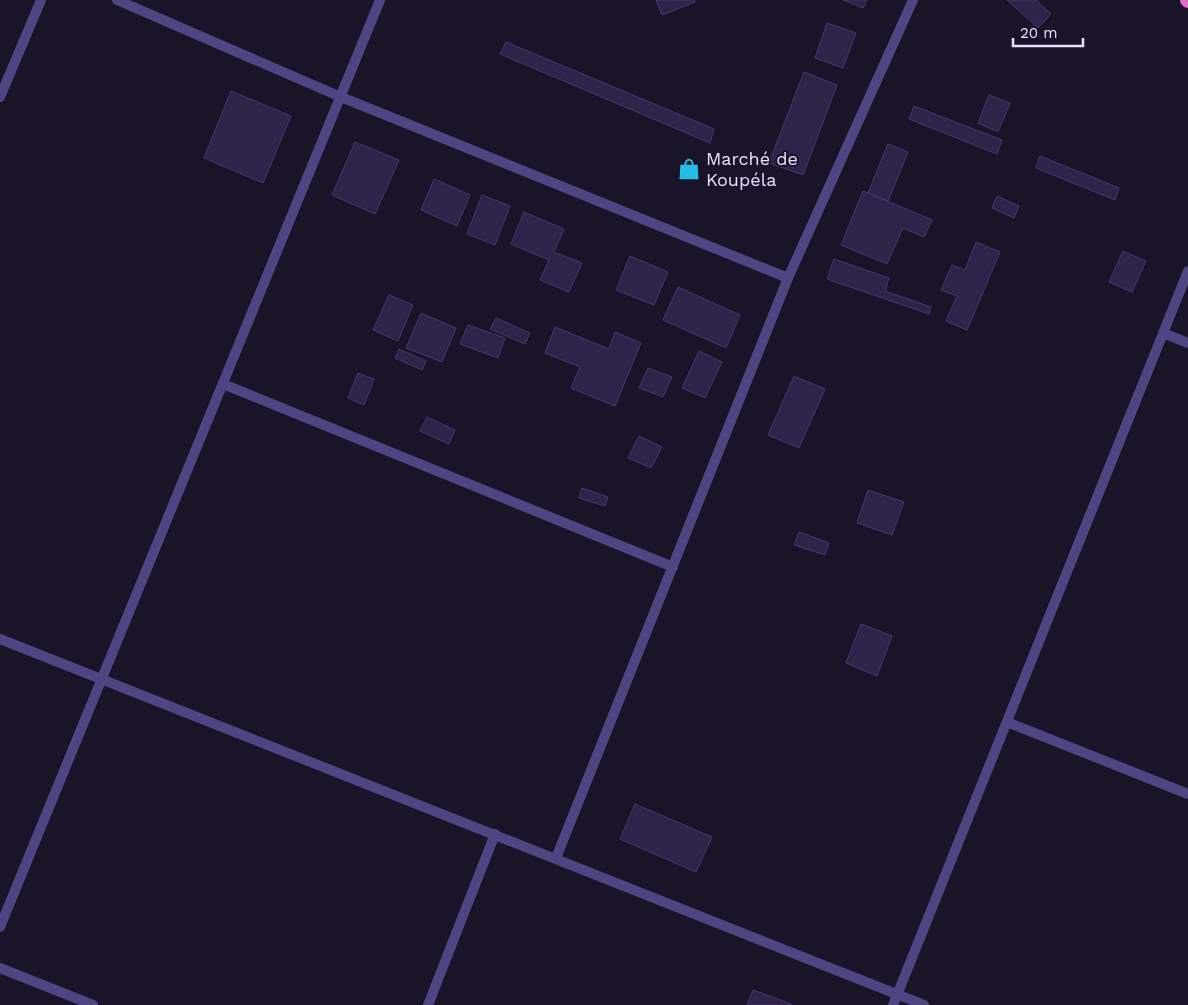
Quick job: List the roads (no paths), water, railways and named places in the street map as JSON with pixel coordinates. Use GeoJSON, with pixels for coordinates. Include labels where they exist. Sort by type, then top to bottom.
{"type":"FeatureCollection","features":[{"type":"Feature","properties":{"kind":"street"},"geometry":{"type":"LineString","coordinates":[[0,97],[41,0]]}},
{"type":"Feature","properties":{"kind":"street"},"geometry":{"type":"LineString","coordinates":[[117,0],[341,97],[788,278]]}},
{"type":"Feature","properties":{"kind":"street"},"geometry":{"type":"LineString","coordinates":[[0,926],[380,0]]}},
{"type":"Feature","properties":{"kind":"street"},"geometry":{"type":"LineString","coordinates":[[556,858],[788,278],[913,0]]}},
{"type":"Feature","properties":{"kind":"street"},"geometry":{"type":"LineString","coordinates":[[893,1005],[1188,271]]}},
{"type":"Feature","properties":{"kind":"street"},"geometry":{"type":"LineString","coordinates":[[1163,333],[1188,343]]}},
{"type":"Feature","properties":{"kind":"street"},"geometry":{"type":"LineString","coordinates":[[223,384],[673,566]]}},
{"type":"Feature","properties":{"kind":"street"},"geometry":{"type":"LineString","coordinates":[[0,639],[924,1005]]}},
{"type":"Feature","properties":{"kind":"street"},"geometry":{"type":"LineString","coordinates":[[1007,722],[1188,794]]}},
{"type":"Feature","properties":{"kind":"street"},"geometry":{"type":"LineString","coordinates":[[428,1005],[495,834]]}},
{"type":"Feature","properties":{"kind":"street"},"geometry":{"type":"LineString","coordinates":[[0,968],[93,1005]]}},
{"type":"Feature","properties":{"kind":"place","name":"Marché de Koupéla"},"geometry":{"type":"Point","coordinates":[689,169]}}]}
